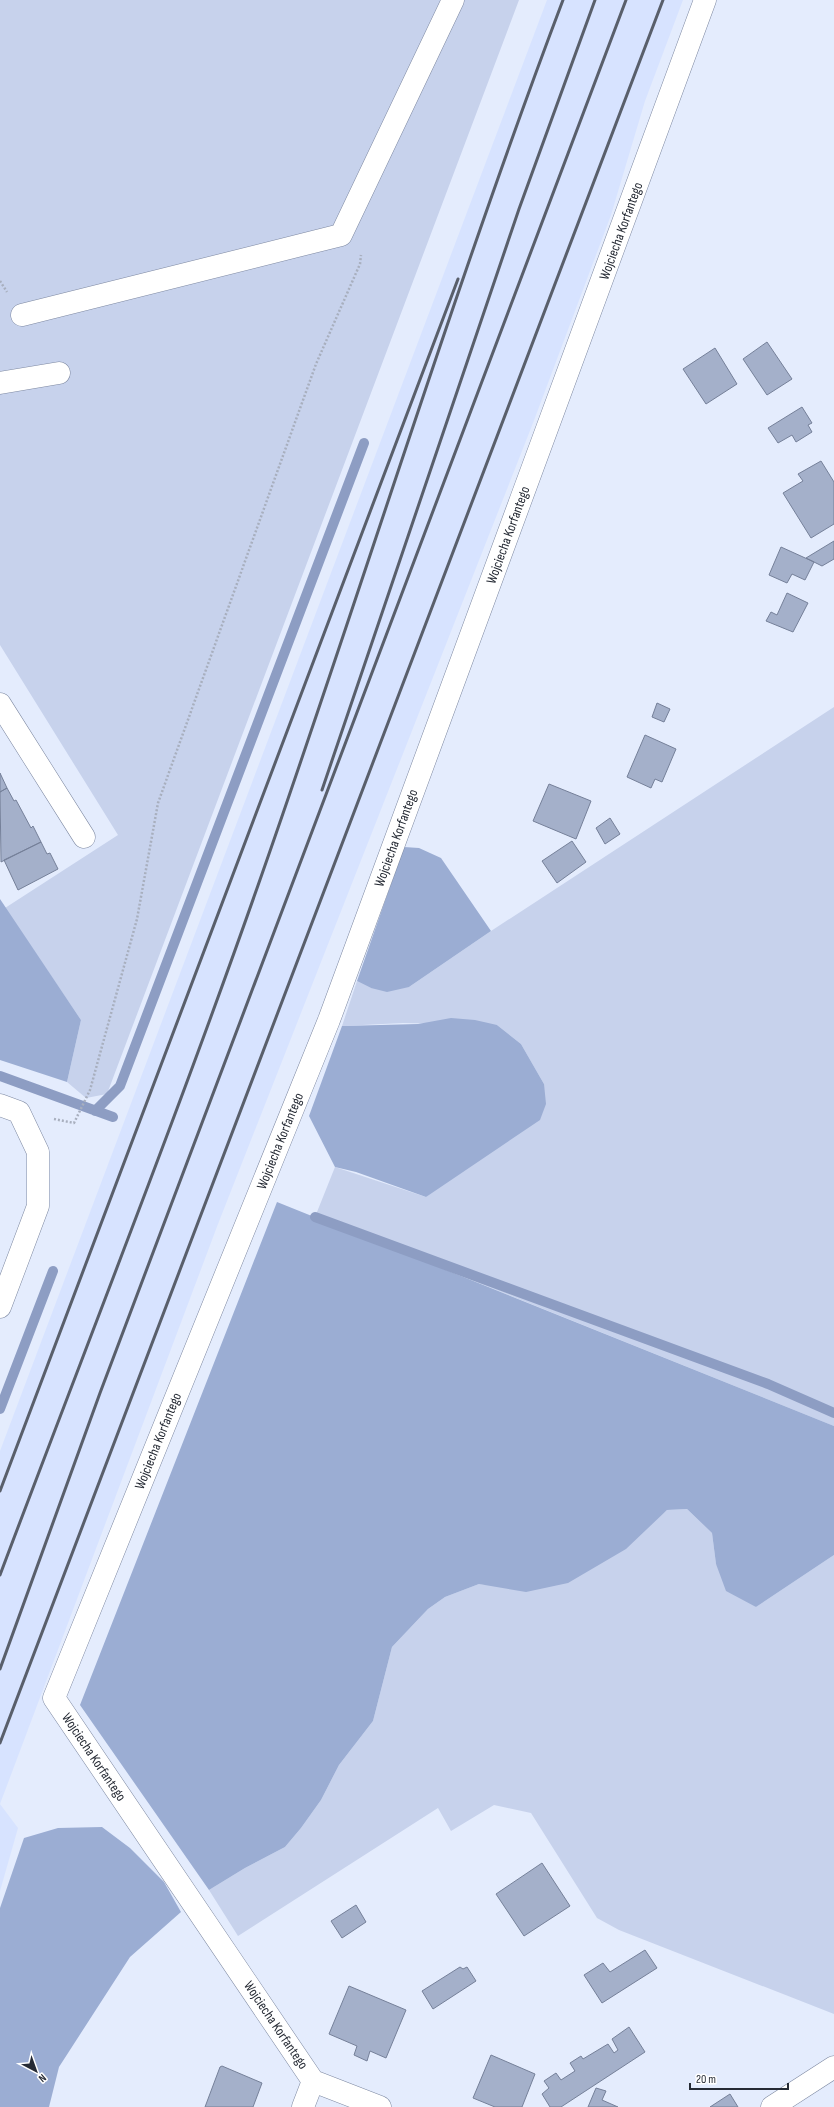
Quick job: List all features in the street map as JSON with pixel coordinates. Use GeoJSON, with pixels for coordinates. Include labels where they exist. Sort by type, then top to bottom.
{"type":"FeatureCollection","features":[{"type":"Feature","properties":{"kind":"street"},"geometry":{"type":"LineString","coordinates":[[22,315],[341,235],[454,0]]}},
{"type":"Feature","properties":{"kind":"street","name":"Wojciecha Korfantego"},"geometry":{"type":"LineString","coordinates":[[313,2081],[54,1698],[329,1020],[705,0]]}},
{"type":"Feature","properties":{"kind":"street"},"geometry":{"type":"LineString","coordinates":[[0,383],[59,374]]}},
{"type":"Feature","properties":{"kind":"street"},"geometry":{"type":"LineString","coordinates":[[0,704],[84,837]]}},
{"type":"Feature","properties":{"kind":"street"},"geometry":{"type":"LineString","coordinates":[[0,1105],[19,1112],[38,1152],[38,1206],[0,1307]]}},
{"type":"Feature","properties":{"kind":"street"},"geometry":{"type":"LineString","coordinates":[[772,2107],[834,2067]]}},
{"type":"Feature","properties":{"kind":"street"},"geometry":{"type":"LineString","coordinates":[[303,2107],[313,2081],[380,2107]]}},
{"type":"Feature","properties":{"kind":"path"},"geometry":{"type":"LineString","coordinates":[[74,1123],[90,1090],[137,919],[158,802],[316,364],[360,264],[362,251]]}},
{"type":"Feature","properties":{"kind":"shaded area"},"geometry":{"type":"Polygon","coordinates":[[[0,0],[519,0],[107,1094],[86,1098],[67,1082],[81,1020],[5,908],[118,835],[0,645],[0,0]]]}},
{"type":"Feature","properties":{"kind":"shaded area"},"geometry":{"type":"Polygon","coordinates":[[[547,0],[683,0],[645,101],[611,215],[533,423],[218,1224],[0,1804],[0,1451],[547,0]]]}},
{"type":"Feature","properties":{"kind":"shaded area"},"geometry":{"type":"Polygon","coordinates":[[[834,707],[834,1426],[315,1217],[335,1167],[426,1197],[544,1084],[521,1044],[497,1025],[403,1023],[342,1026],[357,981],[371,988],[409,987],[491,931],[834,707]]]}},
{"type":"Feature","properties":{"kind":"shaded area"},"geometry":{"type":"Polygon","coordinates":[[[404,847],[419,848],[441,858],[491,931],[409,987],[387,992],[371,988],[357,981],[404,847]]]}},
{"type":"Feature","properties":{"kind":"shaded area"},"geometry":{"type":"Polygon","coordinates":[[[0,899],[81,1020],[67,1082],[0,1060],[0,899]]]}},
{"type":"Feature","properties":{"kind":"shaded area"},"geometry":{"type":"Polygon","coordinates":[[[451,1018],[475,1020],[497,1025],[521,1044],[544,1084],[546,1104],[540,1120],[426,1197],[356,1172],[335,1167],[309,1116],[342,1026],[418,1024],[451,1018]]]}},
{"type":"Feature","properties":{"kind":"shaded area"},"geometry":{"type":"Polygon","coordinates":[[[277,1202],[834,1426],[834,1555],[756,1607],[726,1591],[716,1564],[712,1533],[687,1509],[667,1510],[626,1549],[568,1583],[526,1592],[479,1584],[445,1597],[428,1609],[392,1647],[373,1721],[339,1765],[321,1800],[301,1828],[285,1847],[245,1868],[209,1890],[80,1705],[277,1202]]]}},
{"type":"Feature","properties":{"kind":"shaded area"},"geometry":{"type":"Polygon","coordinates":[[[687,1509],[712,1533],[716,1564],[756,1607],[834,1555],[834,2014],[619,1930],[597,1918],[531,1813],[494,1805],[451,1831],[438,1808],[238,1936],[209,1890],[245,1868],[285,1847],[301,1828],[321,1800],[339,1765],[373,1721],[392,1647],[428,1609],[445,1597],[479,1584],[499,1586],[649,1525],[667,1510],[687,1509]]]}},
{"type":"Feature","properties":{"kind":"shaded area"},"geometry":{"type":"Polygon","coordinates":[[[0,1804],[18,1828],[0,1891],[0,1804]]]}},
{"type":"Feature","properties":{"kind":"shaded area"},"geometry":{"type":"Polygon","coordinates":[[[102,1827],[130,1848],[164,1882],[181,1912],[130,1957],[59,2067],[49,2107],[0,2107],[0,1908],[24,1838],[58,1828],[102,1827]]]}},
{"type":"Feature","properties":{"kind":"building"},"geometry":{"type":"Polygon","coordinates":[[[767,342],[792,379],[767,395],[743,359],[767,342]]]}},
{"type":"Feature","properties":{"kind":"building"},"geometry":{"type":"Polygon","coordinates":[[[715,348],[737,384],[706,404],[683,369],[715,348]]]}},
{"type":"Feature","properties":{"kind":"building"},"geometry":{"type":"Polygon","coordinates":[[[802,407],[812,423],[808,425],[812,432],[796,442],[792,435],[778,443],[768,428],[802,407]]]}},
{"type":"Feature","properties":{"kind":"building"},"geometry":{"type":"Polygon","coordinates":[[[821,461],[834,482],[834,524],[811,538],[783,493],[803,481],[798,474],[821,461]]]}},
{"type":"Feature","properties":{"kind":"building"},"geometry":{"type":"Polygon","coordinates":[[[834,541],[834,559],[822,566],[806,558],[834,541]]]}},
{"type":"Feature","properties":{"kind":"building"},"geometry":{"type":"Polygon","coordinates":[[[781,547],[814,562],[805,580],[792,574],[787,583],[769,575],[781,547]]]}},
{"type":"Feature","properties":{"kind":"building"},"geometry":{"type":"Polygon","coordinates":[[[787,593],[808,603],[793,632],[766,621],[771,612],[777,615],[787,593]]]}},
{"type":"Feature","properties":{"kind":"building"},"geometry":{"type":"Polygon","coordinates":[[[657,703],[670,709],[664,722],[652,717],[657,703]]]}},
{"type":"Feature","properties":{"kind":"building"},"geometry":{"type":"Polygon","coordinates":[[[645,735],[676,749],[662,782],[655,779],[651,788],[627,777],[645,735]]]}},
{"type":"Feature","properties":{"kind":"building"},"geometry":{"type":"Polygon","coordinates":[[[0,773],[7,788],[0,792],[0,773]]]}},
{"type":"Feature","properties":{"kind":"building"},"geometry":{"type":"Polygon","coordinates":[[[549,784],[591,801],[576,839],[533,821],[549,784]]]}},
{"type":"Feature","properties":{"kind":"building"},"geometry":{"type":"Polygon","coordinates":[[[7,788],[14,801],[16,800],[31,828],[33,826],[41,842],[1,862],[0,792],[7,788]]]}},
{"type":"Feature","properties":{"kind":"building"},"geometry":{"type":"Polygon","coordinates":[[[610,818],[620,834],[605,844],[596,828],[610,818]]]}},
{"type":"Feature","properties":{"kind":"building"},"geometry":{"type":"Polygon","coordinates":[[[572,841],[586,862],[557,883],[542,861],[572,841]]]}},
{"type":"Feature","properties":{"kind":"building"},"geometry":{"type":"Polygon","coordinates":[[[41,842],[47,854],[50,853],[58,869],[18,890],[4,860],[41,842]]]}},
{"type":"Feature","properties":{"kind":"building"},"geometry":{"type":"Polygon","coordinates":[[[542,1863],[570,1906],[524,1936],[496,1894],[542,1863]]]}},
{"type":"Feature","properties":{"kind":"building"},"geometry":{"type":"Polygon","coordinates":[[[356,1905],[366,1922],[342,1938],[331,1921],[356,1905]]]}},
{"type":"Feature","properties":{"kind":"building"},"geometry":{"type":"Polygon","coordinates":[[[645,1950],[657,1968],[602,2003],[584,1975],[603,1963],[610,1972],[645,1950]]]}},
{"type":"Feature","properties":{"kind":"building"},"geometry":{"type":"Polygon","coordinates":[[[460,1967],[463,1969],[467,1967],[476,1981],[433,2009],[422,1991],[460,1967]]]}},
{"type":"Feature","properties":{"kind":"building"},"geometry":{"type":"Polygon","coordinates":[[[349,1986],[406,2010],[386,2058],[370,2051],[367,2061],[354,2055],[357,2046],[329,2034],[349,1986]]]}},
{"type":"Feature","properties":{"kind":"building"},"geometry":{"type":"Polygon","coordinates":[[[629,2027],[645,2052],[561,2107],[550,2107],[542,2094],[549,2088],[544,2081],[556,2073],[561,2080],[575,2071],[570,2063],[581,2056],[583,2059],[608,2044],[614,2053],[618,2050],[612,2039],[629,2027]]]}},
{"type":"Feature","properties":{"kind":"building"},"geometry":{"type":"Polygon","coordinates":[[[491,2055],[535,2074],[522,2107],[495,2107],[473,2098],[491,2055]]]}},
{"type":"Feature","properties":{"kind":"building"},"geometry":{"type":"Polygon","coordinates":[[[222,2066],[262,2083],[253,2107],[205,2107],[220,2067],[222,2066]]]}},
{"type":"Feature","properties":{"kind":"building"},"geometry":{"type":"Polygon","coordinates":[[[596,2088],[606,2091],[602,2100],[618,2107],[588,2107],[596,2088]]]}},
{"type":"Feature","properties":{"kind":"building"},"geometry":{"type":"Polygon","coordinates":[[[730,2094],[738,2107],[710,2107],[730,2094]]]}},
{"type":"Feature","properties":{"kind":"waterway"},"geometry":{"type":"LineString","coordinates":[[95,1111],[120,1086],[364,443]]}},
{"type":"Feature","properties":{"kind":"waterway"},"geometry":{"type":"LineString","coordinates":[[0,1076],[113,1117]]}},
{"type":"Feature","properties":{"kind":"waterway"},"geometry":{"type":"LineString","coordinates":[[315,1217],[768,1384],[834,1413]]}},
{"type":"Feature","properties":{"kind":"waterway"},"geometry":{"type":"LineString","coordinates":[[0,1409],[53,1271]]}},
{"type":"Feature","properties":{"kind":"railway"},"geometry":{"type":"LineString","coordinates":[[0,1575],[231,962],[300,765],[484,217],[563,0]]}},
{"type":"Feature","properties":{"kind":"railway"},"geometry":{"type":"LineString","coordinates":[[322,790],[519,209],[595,0]]}},
{"type":"Feature","properties":{"kind":"railway"},"geometry":{"type":"LineString","coordinates":[[0,1669],[100,1393],[626,0]]}},
{"type":"Feature","properties":{"kind":"railway"},"geometry":{"type":"LineString","coordinates":[[0,1743],[663,0]]}},
{"type":"Feature","properties":{"kind":"railway"},"geometry":{"type":"LineString","coordinates":[[0,1491],[458,279]]}}]}
